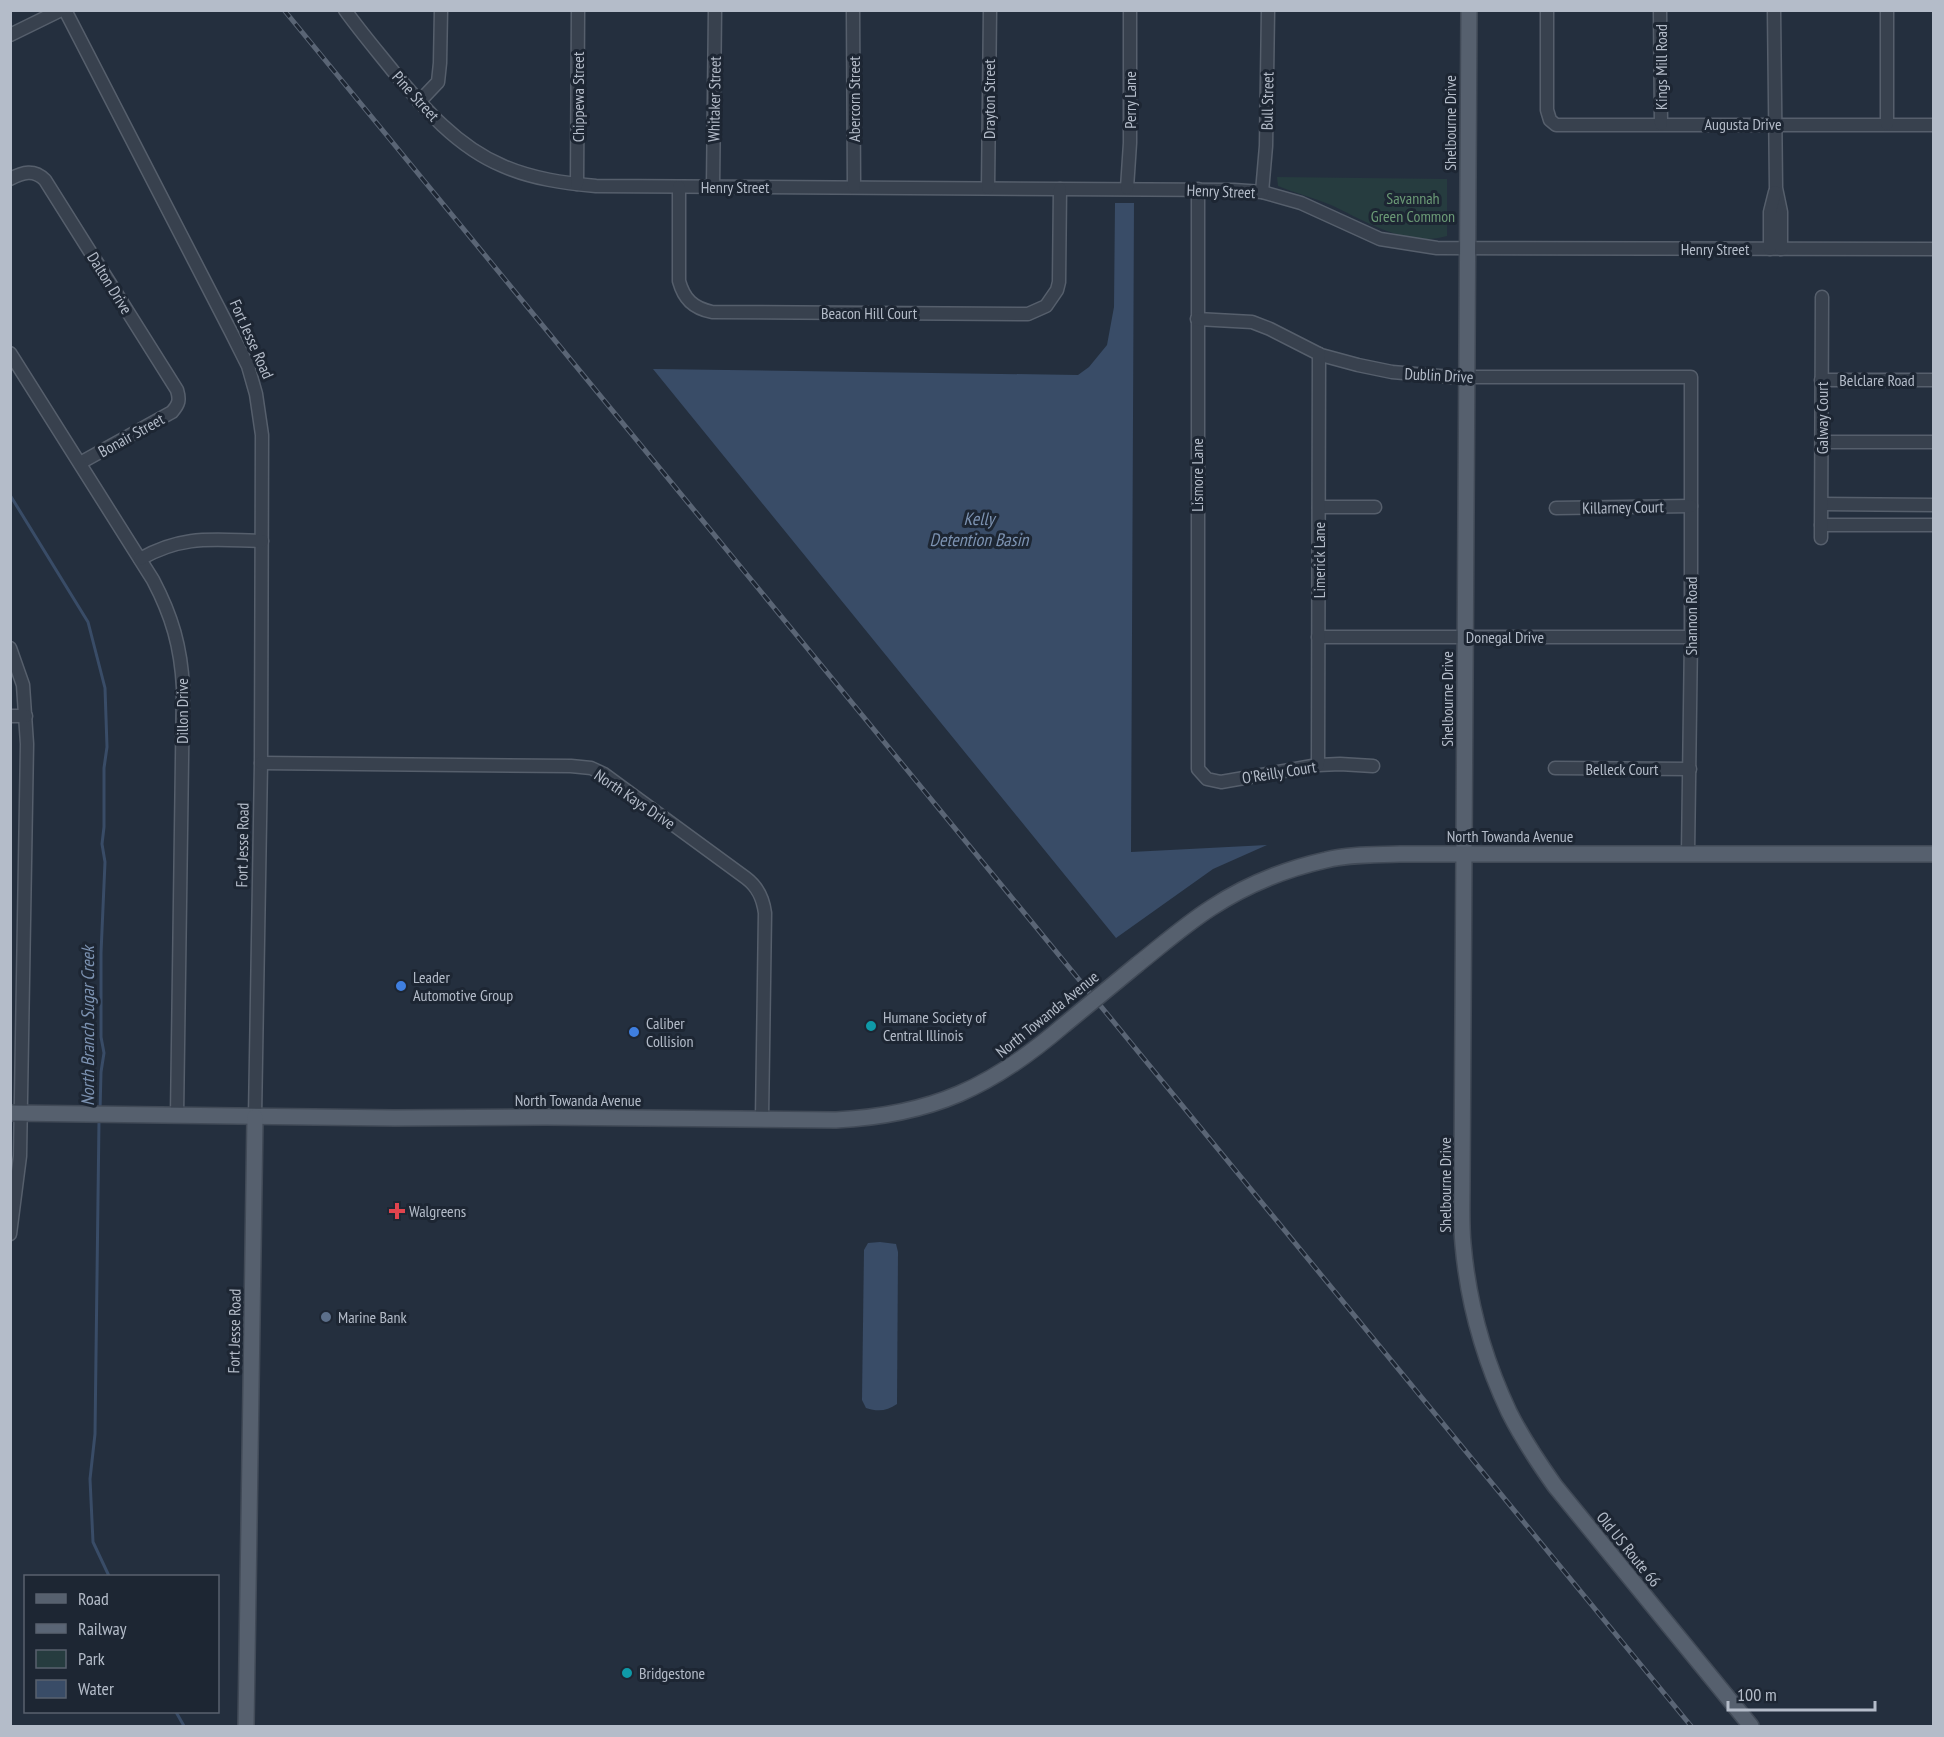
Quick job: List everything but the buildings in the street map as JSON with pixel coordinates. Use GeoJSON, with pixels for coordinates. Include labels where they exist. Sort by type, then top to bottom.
{"type":"FeatureCollection","features":[{"type":"Feature","properties":{"kind":"main road","name":"Shelbourne Drive"},"geometry":{"type":"LineString","coordinates":[[1469,10],[1463,1244],[1470,1297],[1482,1343],[1496,1382]]}},
{"type":"Feature","properties":{"kind":"main road","name":"North Towanda Avenue"},"geometry":{"type":"LineString","coordinates":[[16,1113],[255,1117],[836,1120],[868,1118],[920,1108],[953,1098],[982,1085],[1029,1054],[1138,964],[1211,908],[1246,888],[1284,872],[1327,859],[1355,855],[1934,854]]}},
{"type":"Feature","properties":{"kind":"main road","name":"Fort Jesse Road"},"geometry":{"type":"LineString","coordinates":[[246,1726],[255,1117]]}},
{"type":"Feature","properties":{"kind":"main road","name":"Old US Route 66"},"geometry":{"type":"LineString","coordinates":[[1496,1382],[1529,1448],[1555,1486],[1751,1726]]}},
{"type":"Feature","properties":{"kind":"street"},"geometry":{"type":"LineString","coordinates":[[10,36],[63,10]]}},
{"type":"Feature","properties":{"kind":"street","name":"Fort Jesse Road"},"geometry":{"type":"LineString","coordinates":[[63,10],[248,366],[256,394],[262,435],[262,541],[255,1117]]}},
{"type":"Feature","properties":{"kind":"street","name":"Pine Street"},"geometry":{"type":"LineString","coordinates":[[345,10],[436,120],[461,141],[501,166]]}},
{"type":"Feature","properties":{"kind":"street"},"geometry":{"type":"LineString","coordinates":[[419,102],[438,82],[441,10]]}},
{"type":"Feature","properties":{"kind":"street","name":"Chippewa Street"},"geometry":{"type":"LineString","coordinates":[[577,184],[578,10]]}},
{"type":"Feature","properties":{"kind":"street","name":"Whitaker Street"},"geometry":{"type":"LineString","coordinates":[[712,187],[715,10]]}},
{"type":"Feature","properties":{"kind":"street","name":"Abercorn Street"},"geometry":{"type":"LineString","coordinates":[[853,10],[854,187]]}},
{"type":"Feature","properties":{"kind":"street","name":"Drayton Street"},"geometry":{"type":"LineString","coordinates":[[988,188],[990,10]]}},
{"type":"Feature","properties":{"kind":"street","name":"Perry Lane"},"geometry":{"type":"LineString","coordinates":[[1127,188],[1130,143],[1130,10]]}},
{"type":"Feature","properties":{"kind":"street","name":"Bull Street"},"geometry":{"type":"LineString","coordinates":[[1262,192],[1266,146],[1268,10]]}},
{"type":"Feature","properties":{"kind":"street","name":"Augusta Drive"},"geometry":{"type":"LineString","coordinates":[[1547,10],[1547,110],[1552,123],[1561,126],[1934,125]]}},
{"type":"Feature","properties":{"kind":"street","name":"Kings Mill Road"},"geometry":{"type":"LineString","coordinates":[[1660,10],[1661,124]]}},
{"type":"Feature","properties":{"kind":"street"},"geometry":{"type":"LineString","coordinates":[[1774,10],[1776,188],[1770,212],[1776,249]]}},
{"type":"Feature","properties":{"kind":"street"},"geometry":{"type":"LineString","coordinates":[[1887,10],[1887,124]]}},
{"type":"Feature","properties":{"kind":"street","name":"Henry Street"},"geometry":{"type":"LineString","coordinates":[[501,166],[531,177],[596,186],[1127,188],[1262,192],[1301,203],[1380,239],[1437,248],[1468,250],[1486,248],[1934,249]]}},
{"type":"Feature","properties":{"kind":"street","name":"Dalton Drive"},"geometry":{"type":"LineString","coordinates":[[10,179],[29,172],[45,180],[177,390],[178,403]]}},
{"type":"Feature","properties":{"kind":"street","name":"Beacon Hill Court"},"geometry":{"type":"LineString","coordinates":[[679,187],[679,281],[681,291],[687,300],[702,310],[1028,314],[1046,306],[1053,299],[1059,282],[1060,189]]}},
{"type":"Feature","properties":{"kind":"street","name":"Lismore Lane"},"geometry":{"type":"LineString","coordinates":[[1197,762],[1198,189]]}},
{"type":"Feature","properties":{"kind":"street","name":"Galway Court"},"geometry":{"type":"LineString","coordinates":[[1821,297],[1821,538]]}},
{"type":"Feature","properties":{"kind":"street","name":"Dublin Drive"},"geometry":{"type":"LineString","coordinates":[[1197,319],[1252,322],[1270,328],[1319,354],[1358,366],[1392,372],[1450,377],[1691,377]]}},
{"type":"Feature","properties":{"kind":"street","name":"Dillon Drive"},"geometry":{"type":"LineString","coordinates":[[10,353],[140,559],[172,620],[179,646],[182,667],[177,1116]]}},
{"type":"Feature","properties":{"kind":"street","name":"Limerick Lane"},"geometry":{"type":"LineString","coordinates":[[1318,765],[1319,354]]}},
{"type":"Feature","properties":{"kind":"street","name":"Shannon Road"},"geometry":{"type":"LineString","coordinates":[[1688,854],[1691,377]]}},
{"type":"Feature","properties":{"kind":"street","name":"Belclare Road"},"geometry":{"type":"LineString","coordinates":[[1821,380],[1934,380]]}},
{"type":"Feature","properties":{"kind":"street","name":"Bonair Street"},"geometry":{"type":"LineString","coordinates":[[80,463],[172,412],[178,403]]}},
{"type":"Feature","properties":{"kind":"street"},"geometry":{"type":"LineString","coordinates":[[1822,442],[1934,442]]}},
{"type":"Feature","properties":{"kind":"street"},"geometry":{"type":"LineString","coordinates":[[1821,504],[1934,505]]}},
{"type":"Feature","properties":{"kind":"street","name":"Killarney Court"},"geometry":{"type":"LineString","coordinates":[[1556,508],[1691,506]]}},
{"type":"Feature","properties":{"kind":"street"},"geometry":{"type":"LineString","coordinates":[[1319,507],[1375,507]]}},
{"type":"Feature","properties":{"kind":"street"},"geometry":{"type":"LineString","coordinates":[[1821,525],[1934,525]]}},
{"type":"Feature","properties":{"kind":"street"},"geometry":{"type":"LineString","coordinates":[[140,559],[156,550],[191,540],[262,541]]}},
{"type":"Feature","properties":{"kind":"street","name":"Donegal Drive"},"geometry":{"type":"LineString","coordinates":[[1318,637],[1691,637]]}},
{"type":"Feature","properties":{"kind":"street"},"geometry":{"type":"LineString","coordinates":[[10,648],[23,685],[27,744],[25,848],[17,976],[16,1113],[20,1155],[10,1234]]}},
{"type":"Feature","properties":{"kind":"street"},"geometry":{"type":"LineString","coordinates":[[10,716],[26,716]]}},
{"type":"Feature","properties":{"kind":"street","name":"O'Reilly Court"},"geometry":{"type":"LineString","coordinates":[[1197,762],[1202,774],[1214,782],[1318,765],[1373,766]]}},
{"type":"Feature","properties":{"kind":"street","name":"North Kays Drive"},"geometry":{"type":"LineString","coordinates":[[261,763],[571,766],[591,768],[604,774],[747,878],[758,889],[762,897],[765,913],[762,1119]]}},
{"type":"Feature","properties":{"kind":"street","name":"Belleck Court"},"geometry":{"type":"LineString","coordinates":[[1555,768],[1690,769]]}},
{"type":"Feature","properties":{"kind":"street"},"geometry":{"type":"LineString","coordinates":[[10,847],[25,848]]}},
{"type":"Feature","properties":{"kind":"green space","name":"Savannah Green Common"},"geometry":{"type":"Polygon","coordinates":[[[1277,177],[1447,179],[1447,236],[1432,239],[1417,238],[1387,231],[1331,205],[1278,186],[1277,177]]]}},
{"type":"Feature","properties":{"kind":"water","name":"Kelly Detention Basin"},"geometry":{"type":"Polygon","coordinates":[[[1115,203],[1134,203],[1131,852],[1267,845],[1213,869],[1116,938],[653,369],[1078,375],[1089,367],[1107,345],[1114,307],[1115,203]]]}},
{"type":"Feature","properties":{"kind":"water"},"geometry":{"type":"Polygon","coordinates":[[[868,1243],[896,1244],[898,1252],[897,1404],[878,1410],[866,1408],[862,1400],[864,1250],[868,1243]]]}},
{"type":"Feature","properties":{"kind":"waterway","name":"North Branch Sugar Creek"},"geometry":{"type":"LineString","coordinates":[[10,495],[88,622],[105,688],[107,747],[104,768],[102,844],[105,862],[101,953],[101,1037],[104,1053],[100,1111]]}},
{"type":"Feature","properties":{"kind":"waterway","name":"North Branch Sugar Creek"},"geometry":{"type":"LineString","coordinates":[[99,1120],[95,1434],[90,1479],[93,1542],[109,1575]]}},
{"type":"Feature","properties":{"kind":"waterway","name":"North Branch Sugar Creek"},"geometry":{"type":"LineString","coordinates":[[177,1713],[184,1726]]}},
{"type":"Feature","properties":{"kind":"railway"},"geometry":{"type":"LineString","coordinates":[[284,10],[1691,1726]]}},
{"type":"Feature","properties":{"kind":"place","name":"Leader Automotive Group"},"geometry":{"type":"Point","coordinates":[401,986]}},
{"type":"Feature","properties":{"kind":"place","name":"Humane Society of Central Illinois"},"geometry":{"type":"Point","coordinates":[871,1026]}},
{"type":"Feature","properties":{"kind":"place","name":"Caliber Collision"},"geometry":{"type":"Point","coordinates":[634,1032]}},
{"type":"Feature","properties":{"kind":"place","name":"Walgreens"},"geometry":{"type":"Point","coordinates":[397,1211]}},
{"type":"Feature","properties":{"kind":"place","name":"Marine Bank"},"geometry":{"type":"Point","coordinates":[326,1317]}},
{"type":"Feature","properties":{"kind":"place","name":"Bridgestone"},"geometry":{"type":"Point","coordinates":[627,1673]}}]}
